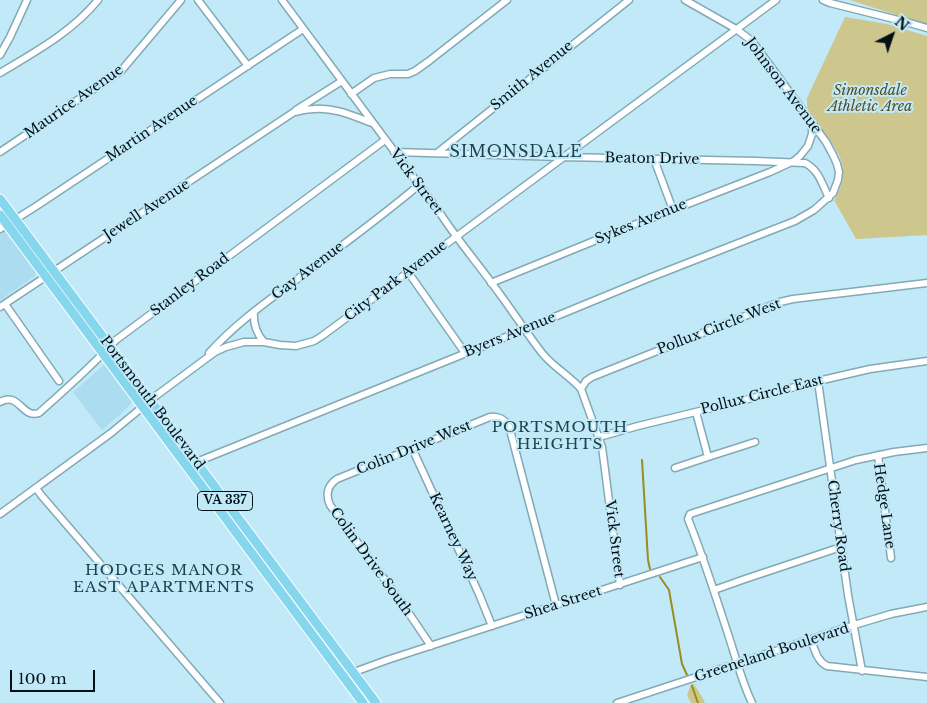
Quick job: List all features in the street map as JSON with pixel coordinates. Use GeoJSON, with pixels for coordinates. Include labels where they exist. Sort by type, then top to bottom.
{"type":"FeatureCollection","features":[{"type":"Feature","properties":{"kind":"main road","name":"Portsmouth Boulevard"},"geometry":{"type":"LineString","coordinates":[[0,199],[104,354],[196,462],[376,703]]}},
{"type":"Feature","properties":{"kind":"main road","name":"Portsmouth Boulevard"},"geometry":{"type":"LineString","coordinates":[[0,215],[3,226],[50,274],[110,346],[187,466],[364,703]]}},
{"type":"Feature","properties":{"kind":"street"},"geometry":{"type":"LineString","coordinates":[[0,55],[27,0]]}},
{"type":"Feature","properties":{"kind":"street"},"geometry":{"type":"LineString","coordinates":[[0,73],[71,28],[98,0]]}},
{"type":"Feature","properties":{"kind":"street","name":"Maurice Avenue"},"geometry":{"type":"LineString","coordinates":[[0,152],[114,78],[181,0]]}},
{"type":"Feature","properties":{"kind":"street"},"geometry":{"type":"LineString","coordinates":[[198,0],[248,66]]}},
{"type":"Feature","properties":{"kind":"street","name":"Vick Street"},"geometry":{"type":"LineString","coordinates":[[282,0],[542,352],[550,362],[581,390],[603,452],[620,585]]}},
{"type":"Feature","properties":{"kind":"street"},"geometry":{"type":"LineString","coordinates":[[351,94],[374,78],[390,74],[408,74],[415,71],[507,0]]}},
{"type":"Feature","properties":{"kind":"street","name":"Smith Avenue"},"geometry":{"type":"LineString","coordinates":[[437,153],[629,0]]}},
{"type":"Feature","properties":{"kind":"street","name":"Johnson Avenue"},"geometry":{"type":"LineString","coordinates":[[685,0],[749,38],[826,142],[838,164],[839,172],[838,180],[829,198]]}},
{"type":"Feature","properties":{"kind":"street","name":"City Park Avenue"},"geometry":{"type":"LineString","coordinates":[[0,514],[111,433],[215,352],[244,342],[264,342],[296,346],[314,341],[322,336],[776,0]]}},
{"type":"Feature","properties":{"kind":"street"},"geometry":{"type":"LineString","coordinates":[[827,1],[927,28]]}},
{"type":"Feature","properties":{"kind":"street","name":"Martin Avenue"},"geometry":{"type":"LineString","coordinates":[[3,226],[35,207],[303,29]]}},
{"type":"Feature","properties":{"kind":"street","name":"Jewell Avenue"},"geometry":{"type":"LineString","coordinates":[[2,305],[342,81]]}},
{"type":"Feature","properties":{"kind":"street","name":"Jewell Avenue"},"geometry":{"type":"LineString","coordinates":[[294,112],[313,109],[335,110],[372,122]]}},
{"type":"Feature","properties":{"kind":"street"},"geometry":{"type":"LineString","coordinates":[[790,162],[800,156],[808,146],[812,134],[812,124]]}},
{"type":"Feature","properties":{"kind":"street","name":"Stanley Road"},"geometry":{"type":"LineString","coordinates":[[0,402],[3,400],[15,401],[28,413],[39,413],[104,354],[116,340],[385,140]]}},
{"type":"Feature","properties":{"kind":"street","name":"Beaton Drive"},"geometry":{"type":"LineString","coordinates":[[394,152],[805,163],[814,169],[820,177],[829,198]]}},
{"type":"Feature","properties":{"kind":"street"},"geometry":{"type":"LineString","coordinates":[[654,159],[673,210]]}},
{"type":"Feature","properties":{"kind":"street","name":"Sykes Avenue"},"geometry":{"type":"LineString","coordinates":[[491,282],[770,172],[790,162]]}},
{"type":"Feature","properties":{"kind":"street","name":"Gay Avenue"},"geometry":{"type":"LineString","coordinates":[[202,362],[217,344],[254,312],[387,212],[419,185]]}},
{"type":"Feature","properties":{"kind":"street","name":"Byers Avenue"},"geometry":{"type":"LineString","coordinates":[[187,466],[795,220],[814,210],[829,198]]}},
{"type":"Feature","properties":{"kind":"street"},"geometry":{"type":"LineString","coordinates":[[408,272],[465,354]]}},
{"type":"Feature","properties":{"kind":"street","name":"Pollux Circle West"},"geometry":{"type":"LineString","coordinates":[[581,390],[592,377],[780,302],[927,283]]}},
{"type":"Feature","properties":{"kind":"street"},"geometry":{"type":"LineString","coordinates":[[2,305],[58,381]]}},
{"type":"Feature","properties":{"kind":"street"},"geometry":{"type":"LineString","coordinates":[[254,312],[254,325],[259,337],[264,342]]}},
{"type":"Feature","properties":{"kind":"street","name":"Pollux Circle East"},"geometry":{"type":"LineString","coordinates":[[599,437],[870,369],[927,362]]}},
{"type":"Feature","properties":{"kind":"street","name":"Cherry Road"},"geometry":{"type":"LineString","coordinates":[[818,381],[841,547],[862,671]]}},
{"type":"Feature","properties":{"kind":"street"},"geometry":{"type":"LineString","coordinates":[[696,412],[708,457]]}},
{"type":"Feature","properties":{"kind":"street","name":"Colin Drive West"},"geometry":{"type":"LineString","coordinates":[[340,478],[488,418],[499,417],[508,426],[556,605]]}},
{"type":"Feature","properties":{"kind":"street"},"geometry":{"type":"LineString","coordinates":[[675,468],[755,442]]}},
{"type":"Feature","properties":{"kind":"street","name":"Kearney Way"},"geometry":{"type":"LineString","coordinates":[[412,448],[492,626]]}},
{"type":"Feature","properties":{"kind":"street"},"geometry":{"type":"LineString","coordinates":[[752,703],[737,664],[703,557],[688,519],[690,514],[856,460],[927,448]]}},
{"type":"Feature","properties":{"kind":"street","name":"Hedge Lane"},"geometry":{"type":"LineString","coordinates":[[878,455],[891,558]]}},
{"type":"Feature","properties":{"kind":"street","name":"Colin Drive South"},"geometry":{"type":"LineString","coordinates":[[340,478],[331,484],[328,489],[327,495],[330,505],[431,646]]}},
{"type":"Feature","properties":{"kind":"street"},"geometry":{"type":"LineString","coordinates":[[36,488],[220,703]]}},
{"type":"Feature","properties":{"kind":"street"},"geometry":{"type":"LineString","coordinates":[[714,590],[841,547]]}},
{"type":"Feature","properties":{"kind":"street","name":"Shea Street"},"geometry":{"type":"LineString","coordinates":[[345,679],[378,663],[703,557]]}},
{"type":"Feature","properties":{"kind":"street","name":"Greeneland Boulevard"},"geometry":{"type":"LineString","coordinates":[[617,703],[891,614],[927,607]]}},
{"type":"Feature","properties":{"kind":"street"},"geometry":{"type":"LineString","coordinates":[[811,640],[818,659],[827,666],[927,677]]}},
{"type":"Feature","properties":{"kind":"shaded area"},"geometry":{"type":"Polygon","coordinates":[[[0,223],[36,272],[35,276],[0,300],[0,223]]]}},
{"type":"Feature","properties":{"kind":"shaded area"},"geometry":{"type":"Polygon","coordinates":[[[105,364],[133,401],[102,430],[73,392],[105,364]]]}},
{"type":"Feature","properties":{"kind":"green space"},"geometry":{"type":"Polygon","coordinates":[[[850,0],[927,0],[927,25],[850,0]]]}},
{"type":"Feature","properties":{"kind":"green space","name":"Simonsdale Athletic Area"},"geometry":{"type":"Polygon","coordinates":[[[845,17],[887,24],[927,36],[927,235],[856,239],[834,200],[843,179],[841,161],[832,144],[810,114],[807,107],[807,98],[845,17]]]}},
{"type":"Feature","properties":{"kind":"green space"},"geometry":{"type":"Polygon","coordinates":[[[691,684],[694,684],[705,703],[691,703],[687,695],[691,684]]]}},
{"type":"Feature","properties":{"kind":"waterway"},"geometry":{"type":"LineString","coordinates":[[642,460],[650,569]]}},
{"type":"Feature","properties":{"kind":"waterway"},"geometry":{"type":"LineString","coordinates":[[660,577],[669,590],[682,664],[687,675]]}},
{"type":"Feature","properties":{"kind":"waterway"},"geometry":{"type":"LineString","coordinates":[[692,686],[698,703]]}},
{"type":"Feature","properties":{"kind":"district","name":"SIMONSDALE"},"geometry":{"type":"Point","coordinates":[516,152]}},
{"type":"Feature","properties":{"kind":"district","name":"PORTSMOUTH HEIGHTS"},"geometry":{"type":"Point","coordinates":[560,436]}},
{"type":"Feature","properties":{"kind":"district","name":"HODGES MANOR EAST APARTMENTS"},"geometry":{"type":"Point","coordinates":[164,580]}}]}
